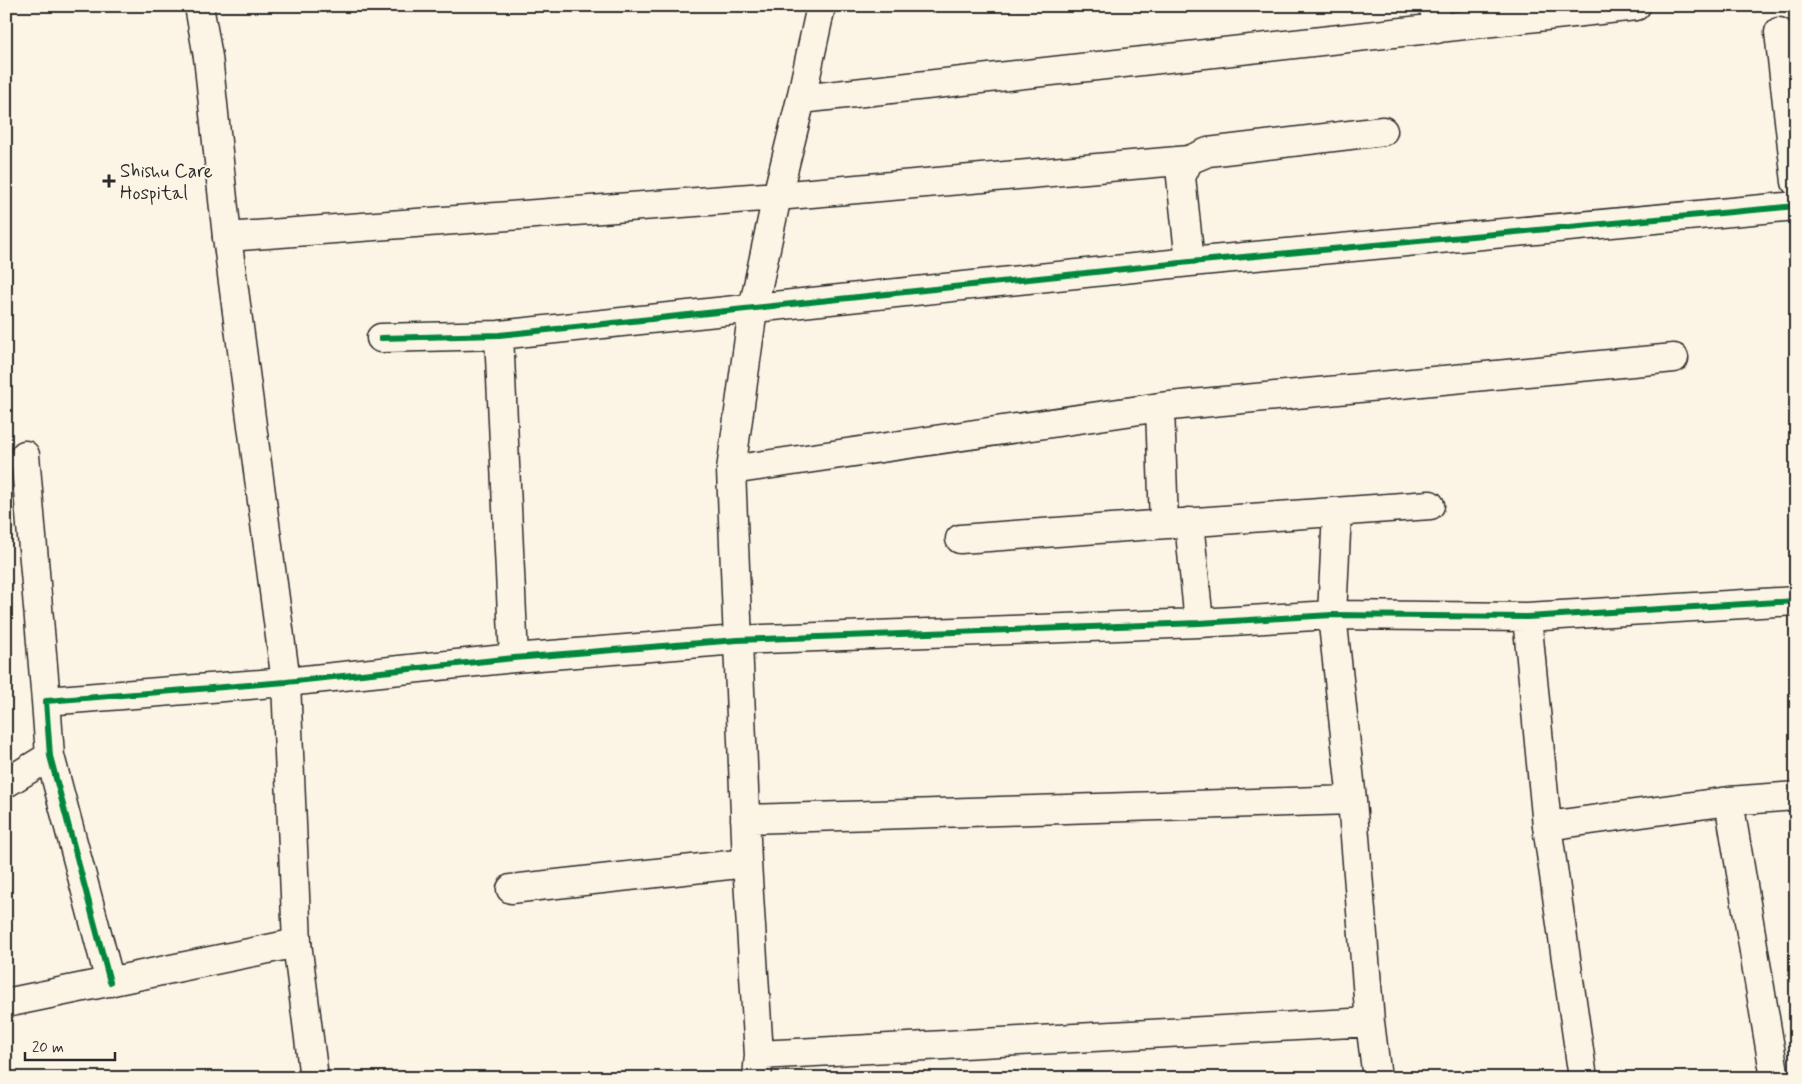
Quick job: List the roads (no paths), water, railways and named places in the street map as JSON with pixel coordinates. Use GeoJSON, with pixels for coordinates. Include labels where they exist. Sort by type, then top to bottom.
{"type":"FeatureCollection","features":[{"type":"Feature","properties":{"kind":"street"},"geometry":{"type":"LineString","coordinates":[[199,6],[208,57],[227,237],[286,682],[297,943],[314,1078]]}},
{"type":"Feature","properties":{"kind":"street"},"geometry":{"type":"LineString","coordinates":[[821,6],[753,309],[732,470],[746,863],[758,1066],[1370,1022]]}},
{"type":"Feature","properties":{"kind":"street"},"geometry":{"type":"LineString","coordinates":[[801,99],[1435,18],[1630,7]]}},
{"type":"Feature","properties":{"kind":"street"},"geometry":{"type":"LineString","coordinates":[[1779,32],[1796,182]]}},
{"type":"Feature","properties":{"kind":"street"},"geometry":{"type":"LineString","coordinates":[[227,237],[777,196],[1189,160],[1208,152],[1384,131]]}},
{"type":"Feature","properties":{"kind":"street"},"geometry":{"type":"LineString","coordinates":[[1189,160],[1181,177],[1190,262]]}},
{"type":"Feature","properties":{"kind":"street"},"geometry":{"type":"LineString","coordinates":[[381,338],[499,335],[1190,262],[1796,206]]}},
{"type":"Feature","properties":{"kind":"street"},"geometry":{"type":"LineString","coordinates":[[499,335],[514,658]]}},
{"type":"Feature","properties":{"kind":"street"},"geometry":{"type":"LineString","coordinates":[[732,470],[1160,407],[1674,358]]}},
{"type":"Feature","properties":{"kind":"street"},"geometry":{"type":"LineString","coordinates":[[1160,407],[1177,523],[1199,623]]}},
{"type":"Feature","properties":{"kind":"street"},"geometry":{"type":"LineString","coordinates":[[25,456],[50,756],[110,982]]}},
{"type":"Feature","properties":{"kind":"street"},"geometry":{"type":"LineString","coordinates":[[960,539],[1430,505]]}},
{"type":"Feature","properties":{"kind":"street"},"geometry":{"type":"LineString","coordinates":[[1337,512],[1332,615],[1352,800],[1370,1022],[1377,1078]]}},
{"type":"Feature","properties":{"kind":"street"},"geometry":{"type":"LineString","coordinates":[[46,701],[286,682],[514,658],[737,640],[1199,623],[1332,615],[1527,617],[1796,601]]}},
{"type":"Feature","properties":{"kind":"street"},"geometry":{"type":"LineString","coordinates":[[1527,617],[1547,826],[1583,1078]]}},
{"type":"Feature","properties":{"kind":"street"},"geometry":{"type":"LineString","coordinates":[[6,783],[50,756]]}},
{"type":"Feature","properties":{"kind":"street"},"geometry":{"type":"LineString","coordinates":[[1547,826],[1729,801],[1796,796]]}},
{"type":"Feature","properties":{"kind":"street"},"geometry":{"type":"LineString","coordinates":[[745,819],[1352,800]]}},
{"type":"Feature","properties":{"kind":"street"},"geometry":{"type":"LineString","coordinates":[[1729,801],[1775,1078]]}},
{"type":"Feature","properties":{"kind":"street"},"geometry":{"type":"LineString","coordinates":[[511,889],[746,863]]}},
{"type":"Feature","properties":{"kind":"street"},"geometry":{"type":"LineString","coordinates":[[6,1004],[297,943]]}},
{"type":"Feature","properties":{"kind":"place","name":"Shishu Care Hospital"},"geometry":{"type":"Point","coordinates":[109,181]}}]}
